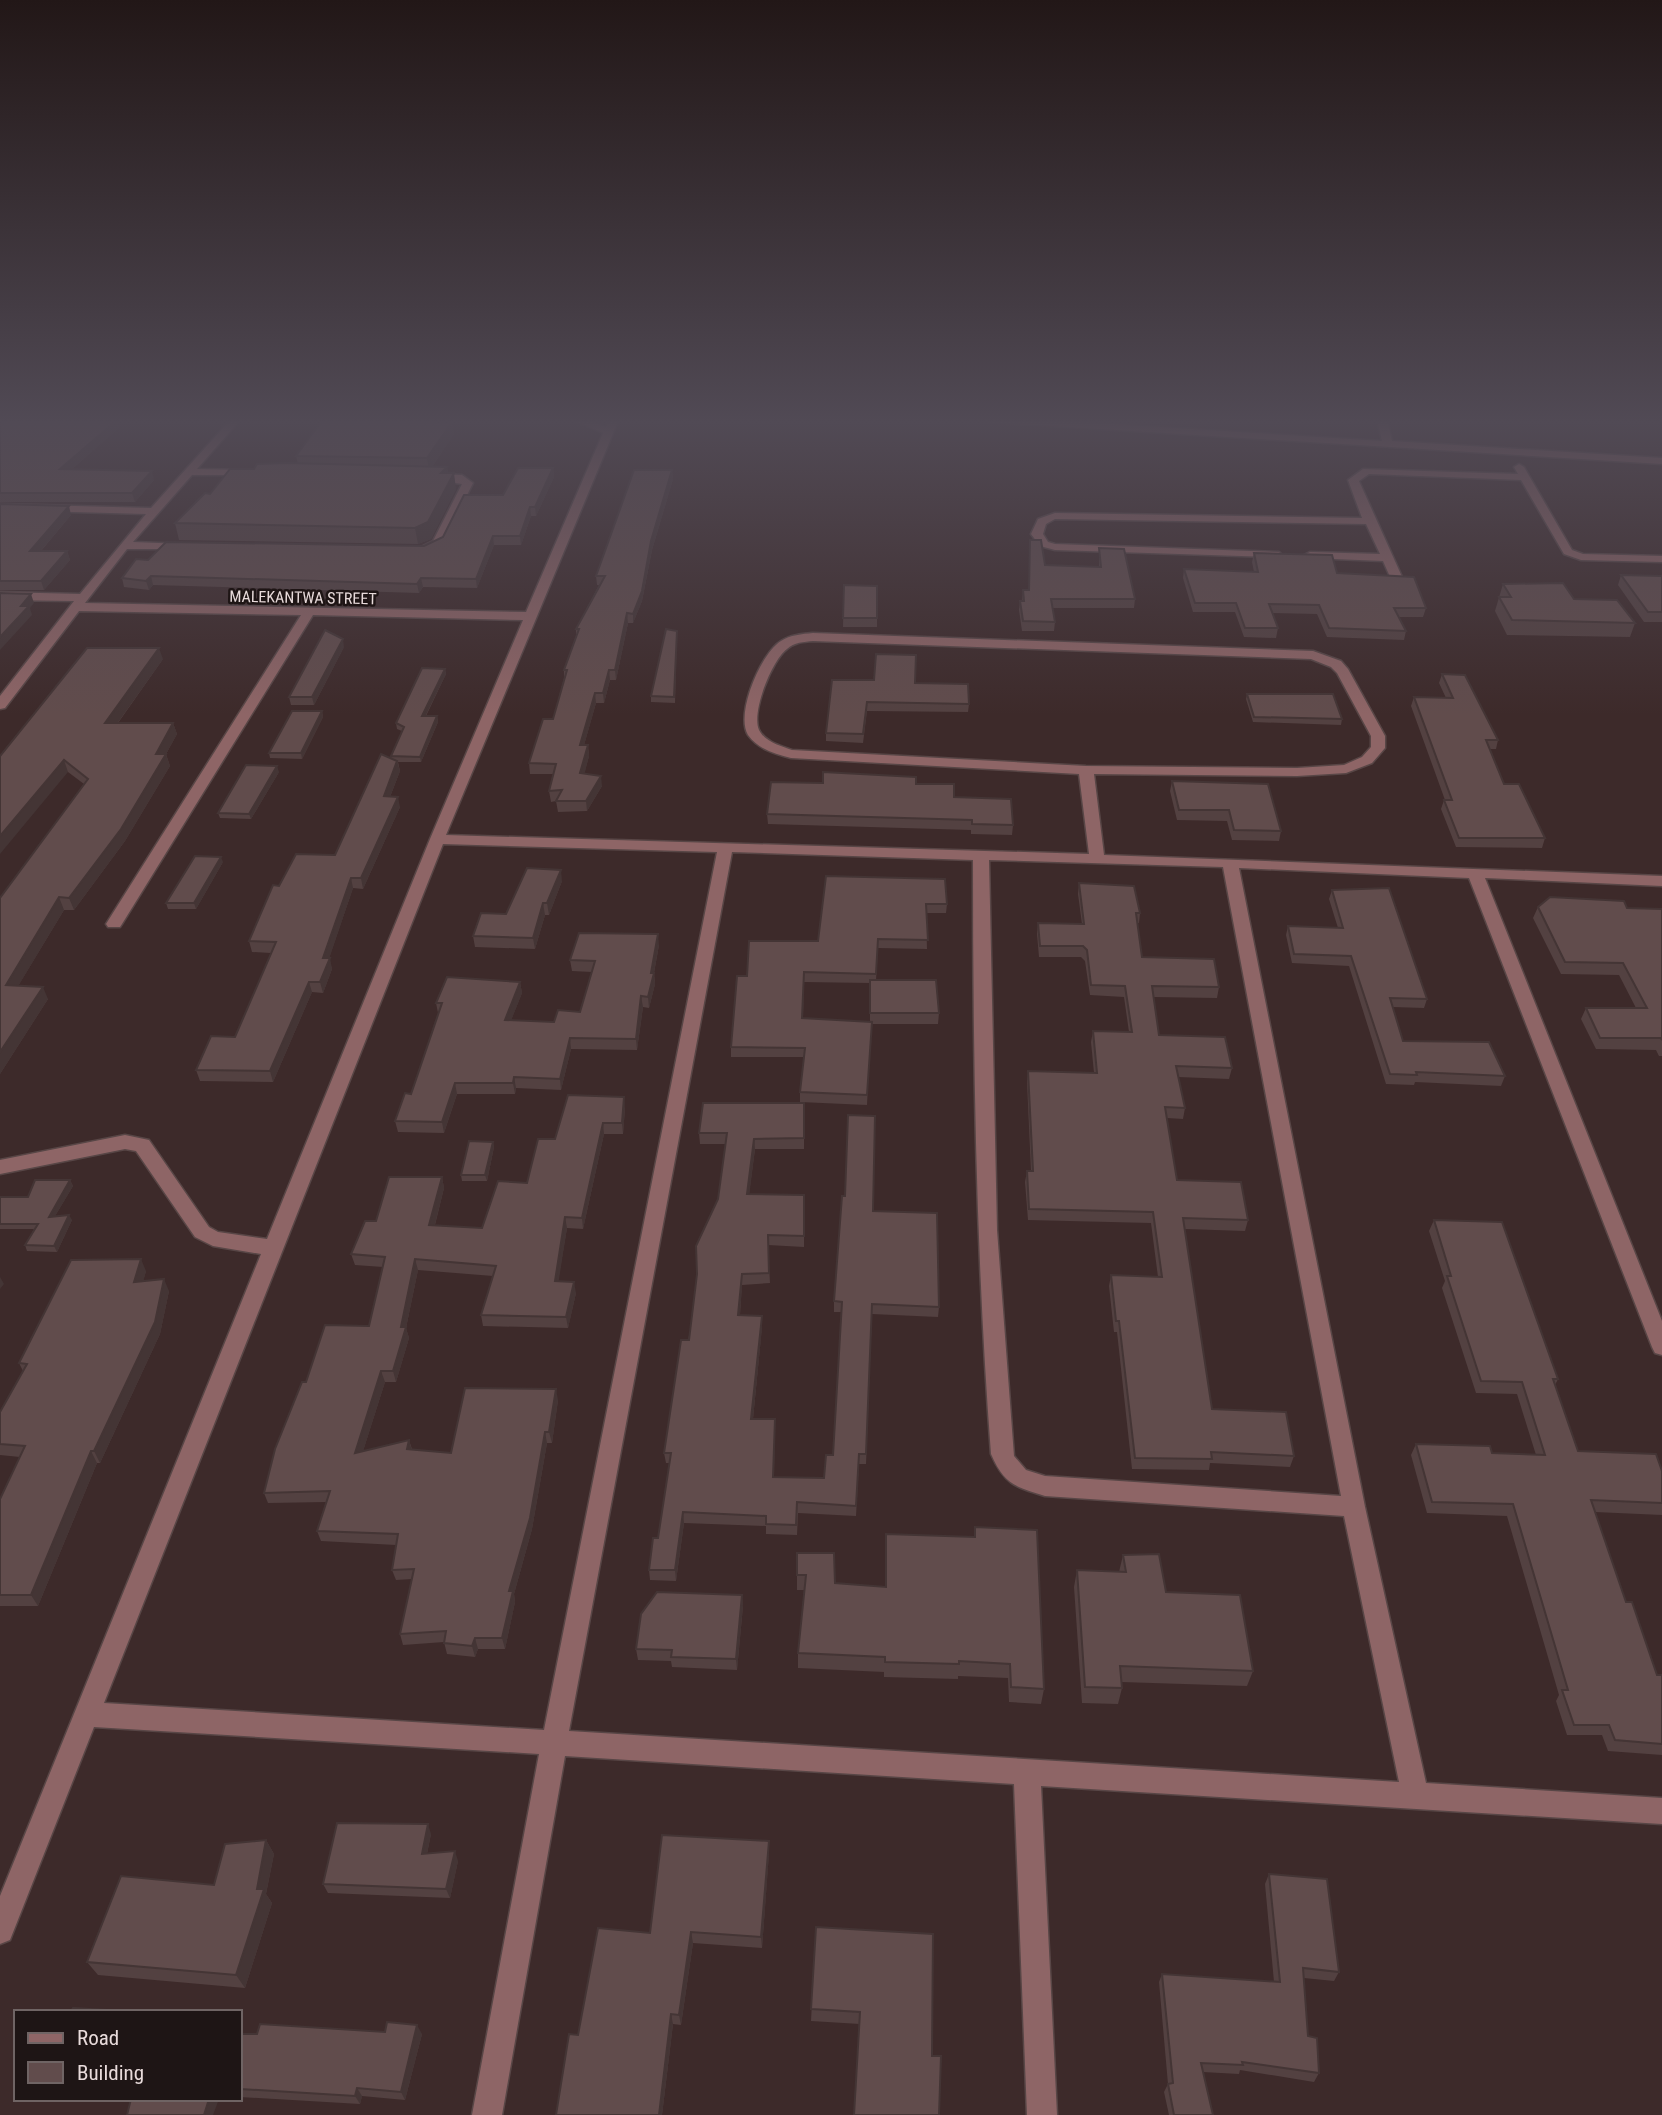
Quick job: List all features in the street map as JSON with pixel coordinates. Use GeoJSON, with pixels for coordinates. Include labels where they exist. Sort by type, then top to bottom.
{"type":"FeatureCollection","features":[{"type":"Feature","properties":{"kind":"street"},"geometry":{"type":"LineString","coordinates":[[0,705],[124,545],[149,518]]}},
{"type":"Feature","properties":{"kind":"street"},"geometry":{"type":"LineString","coordinates":[[402,551],[421,550],[438,543],[451,518]]}},
{"type":"Feature","properties":{"kind":"street"},"geometry":{"type":"LineString","coordinates":[[0,1930],[437,839],[571,518]]}},
{"type":"Feature","properties":{"kind":"street"},"geometry":{"type":"LineString","coordinates":[[1049,518],[1039,523],[1037,534],[1044,544],[1055,547],[1387,558]]}},
{"type":"Feature","properties":{"kind":"street"},"geometry":{"type":"LineString","coordinates":[[1162,518],[1370,521]]}},
{"type":"Feature","properties":{"kind":"street"},"geometry":{"type":"LineString","coordinates":[[1369,518],[1397,579]]}},
{"type":"Feature","properties":{"kind":"street"},"geometry":{"type":"LineString","coordinates":[[1546,518],[1557,537],[1574,555],[1662,559]]}},
{"type":"Feature","properties":{"kind":"street"},"geometry":{"type":"LineString","coordinates":[[124,545],[194,547]]}},
{"type":"Feature","properties":{"kind":"street","name":"MALEKANTWA STREET"},"geometry":{"type":"LineString","coordinates":[[0,596],[81,603],[308,614],[529,616]]}},
{"type":"Feature","properties":{"kind":"street"},"geometry":{"type":"LineString","coordinates":[[114,924],[308,614]]}},
{"type":"Feature","properties":{"kind":"street"},"geometry":{"type":"LineString","coordinates":[[827,637],[1312,655],[1336,664],[1343,671],[1378,736],[1378,748],[1367,760],[1346,769],[1297,772],[1086,770],[791,754],[770,748],[761,740],[751,729],[751,717],[764,670],[779,648],[791,640],[827,637]]}},
{"type":"Feature","properties":{"kind":"street"},"geometry":{"type":"LineString","coordinates":[[1086,770],[1097,860]]}},
{"type":"Feature","properties":{"kind":"street"},"geometry":{"type":"LineString","coordinates":[[437,839],[1230,863],[1662,881]]}},
{"type":"Feature","properties":{"kind":"street"},"geometry":{"type":"LineString","coordinates":[[488,2115],[554,1745],[725,849]]}},
{"type":"Feature","properties":{"kind":"street"},"geometry":{"type":"LineString","coordinates":[[981,856],[981,1106],[990,1312],[1002,1454],[1009,1471],[1023,1480],[1045,1486],[1354,1507]]}},
{"type":"Feature","properties":{"kind":"street"},"geometry":{"type":"LineString","coordinates":[[1230,863],[1354,1507],[1415,1795]]}},
{"type":"Feature","properties":{"kind":"street"},"geometry":{"type":"LineString","coordinates":[[1475,873],[1662,1347]]}},
{"type":"Feature","properties":{"kind":"street"},"geometry":{"type":"LineString","coordinates":[[0,1167],[125,1142],[142,1145],[202,1232],[213,1239],[274,1248]]}},
{"type":"Feature","properties":{"kind":"street"},"geometry":{"type":"LineString","coordinates":[[88,1714],[554,1745],[1662,1811]]}},
{"type":"Feature","properties":{"kind":"street"},"geometry":{"type":"LineString","coordinates":[[1027,1773],[1041,2115]]}},
{"type":"Feature","properties":{"kind":"building"},"geometry":{"type":"Polygon","coordinates":[[[0,518],[59,518],[30,551],[67,551],[41,581],[0,581],[0,518]]]}},
{"type":"Feature","properties":{"kind":"building"},"geometry":{"type":"Polygon","coordinates":[[[180,518],[430,518],[428,522],[415,528],[175,523],[180,518]]]}},
{"type":"Feature","properties":{"kind":"building"},"geometry":{"type":"Polygon","coordinates":[[[453,518],[526,518],[520,536],[493,536],[476,579],[421,578],[417,584],[151,576],[146,581],[122,578],[136,559],[148,560],[166,542],[424,546],[443,537],[453,518]]]}},
{"type":"Feature","properties":{"kind":"building"},"geometry":{"type":"Polygon","coordinates":[[[617,518],[658,518],[642,591],[633,614],[627,613],[615,670],[609,670],[603,693],[595,693],[580,745],[588,745],[580,773],[601,776],[586,801],[556,801],[562,790],[549,791],[556,764],[529,763],[543,719],[553,719],[567,670],[564,670],[579,629],[576,629],[605,576],[596,576],[617,518]]]}},
{"type":"Feature","properties":{"kind":"building"},"geometry":{"type":"Polygon","coordinates":[[[1030,540],[1041,540],[1045,565],[1101,567],[1099,548],[1124,549],[1135,599],[1051,599],[1055,622],[1023,621],[1020,601],[1024,601],[1023,590],[1029,590],[1030,540]]]}},
{"type":"Feature","properties":{"kind":"building"},"geometry":{"type":"Polygon","coordinates":[[[1254,553],[1332,555],[1337,573],[1414,577],[1426,608],[1394,608],[1406,631],[1329,628],[1319,605],[1269,604],[1278,628],[1245,628],[1236,603],[1195,603],[1184,569],[1258,572],[1254,553]]]}},
{"type":"Feature","properties":{"kind":"building"},"geometry":{"type":"Polygon","coordinates":[[[1621,575],[1662,576],[1662,612],[1648,612],[1621,575]]]}},
{"type":"Feature","properties":{"kind":"building"},"geometry":{"type":"Polygon","coordinates":[[[1563,583],[1574,599],[1617,600],[1635,623],[1512,620],[1499,597],[1511,597],[1503,584],[1563,583]]]}},
{"type":"Feature","properties":{"kind":"building"},"geometry":{"type":"Polygon","coordinates":[[[844,585],[877,586],[877,618],[843,618],[844,585]]]}},
{"type":"Feature","properties":{"kind":"building"},"geometry":{"type":"Polygon","coordinates":[[[0,593],[31,594],[21,606],[29,606],[0,637],[0,593]]]}},
{"type":"Feature","properties":{"kind":"building"},"geometry":{"type":"Polygon","coordinates":[[[666,629],[677,631],[674,697],[651,696],[666,629]]]}},
{"type":"Feature","properties":{"kind":"building"},"geometry":{"type":"Polygon","coordinates":[[[325,630],[343,639],[312,697],[289,697],[325,630]]]}},
{"type":"Feature","properties":{"kind":"building"},"geometry":{"type":"Polygon","coordinates":[[[87,648],[159,648],[105,723],[173,723],[156,754],[166,754],[121,829],[69,898],[59,897],[6,985],[43,987],[0,1052],[0,898],[88,779],[64,760],[0,836],[0,756],[87,648]]]}},
{"type":"Feature","properties":{"kind":"building"},"geometry":{"type":"Polygon","coordinates":[[[876,654],[916,655],[915,683],[968,684],[969,704],[867,702],[863,734],[826,733],[832,680],[874,680],[876,654]]]}},
{"type":"Feature","properties":{"kind":"building"},"geometry":{"type":"Polygon","coordinates":[[[422,668],[445,669],[422,716],[437,716],[420,757],[391,756],[404,727],[396,723],[422,668]]]}},
{"type":"Feature","properties":{"kind":"building"},"geometry":{"type":"Polygon","coordinates":[[[1442,674],[1465,675],[1498,740],[1486,740],[1504,784],[1519,784],[1545,838],[1459,838],[1444,800],[1452,800],[1414,697],[1453,698],[1442,674]]]}},
{"type":"Feature","properties":{"kind":"building"},"geometry":{"type":"Polygon","coordinates":[[[1247,694],[1333,694],[1342,719],[1254,717],[1247,694]]]}},
{"type":"Feature","properties":{"kind":"building"},"geometry":{"type":"Polygon","coordinates":[[[292,711],[322,711],[301,753],[269,753],[292,711]]]}},
{"type":"Feature","properties":{"kind":"building"},"geometry":{"type":"Polygon","coordinates":[[[381,754],[397,761],[384,796],[398,797],[361,878],[351,878],[323,958],[330,958],[320,982],[309,982],[270,1071],[196,1070],[211,1036],[235,1037],[276,942],[249,941],[273,885],[279,886],[296,854],[335,855],[381,754]]]}},
{"type":"Feature","properties":{"kind":"building"},"geometry":{"type":"Polygon","coordinates":[[[246,765],[277,766],[249,814],[218,813],[246,765]]]}},
{"type":"Feature","properties":{"kind":"building"},"geometry":{"type":"Polygon","coordinates":[[[823,772],[916,777],[916,784],[954,784],[954,797],[1011,799],[1013,825],[972,824],[972,820],[767,814],[771,782],[823,783],[823,772]]]}},
{"type":"Feature","properties":{"kind":"building"},"geometry":{"type":"Polygon","coordinates":[[[1172,781],[1268,784],[1281,831],[1234,830],[1229,810],[1179,810],[1172,781]]]}},
{"type":"Feature","properties":{"kind":"building"},"geometry":{"type":"Polygon","coordinates":[[[195,856],[221,857],[194,903],[166,903],[195,856]]]}},
{"type":"Feature","properties":{"kind":"building"},"geometry":{"type":"Polygon","coordinates":[[[527,868],[561,870],[547,903],[543,903],[533,938],[473,936],[481,913],[506,914],[527,868]]]}},
{"type":"Feature","properties":{"kind":"building"},"geometry":{"type":"Polygon","coordinates":[[[826,876],[945,879],[947,904],[926,904],[928,940],[878,939],[876,974],[804,972],[802,1018],[872,1022],[867,1095],[800,1092],[805,1048],[731,1047],[737,976],[747,976],[749,941],[818,941],[826,876]]]}},
{"type":"Feature","properties":{"kind":"building"},"geometry":{"type":"Polygon","coordinates":[[[1079,883],[1134,886],[1140,913],[1136,913],[1142,957],[1214,959],[1219,987],[1152,986],[1159,1035],[1225,1037],[1232,1068],[1176,1066],[1185,1108],[1165,1107],[1177,1180],[1241,1182],[1248,1220],[1183,1218],[1212,1409],[1286,1412],[1294,1456],[1211,1452],[1212,1459],[1135,1458],[1111,1275],[1162,1277],[1153,1212],[1029,1209],[1027,1171],[1033,1171],[1028,1071],[1097,1073],[1093,1031],[1132,1032],[1125,986],[1091,985],[1087,950],[1083,946],[1040,946],[1038,923],[1084,924],[1079,883]]]}},
{"type":"Feature","properties":{"kind":"building"},"geometry":{"type":"Polygon","coordinates":[[[1389,888],[1427,999],[1390,998],[1403,1041],[1489,1042],[1505,1076],[1416,1072],[1417,1075],[1390,1074],[1351,956],[1294,954],[1288,926],[1343,928],[1332,890],[1389,888]]]}},
{"type":"Feature","properties":{"kind":"building"},"geometry":{"type":"Polygon","coordinates":[[[1550,897],[1624,901],[1627,908],[1662,909],[1662,1040],[1600,1038],[1586,1008],[1647,1008],[1623,963],[1565,962],[1538,907],[1550,897]]]}},
{"type":"Feature","properties":{"kind":"building"},"geometry":{"type":"Polygon","coordinates":[[[579,933],[658,934],[651,973],[654,973],[648,997],[641,996],[636,1039],[570,1038],[560,1079],[514,1077],[513,1083],[455,1083],[442,1122],[395,1121],[405,1093],[411,1094],[442,1003],[436,1003],[447,977],[520,982],[505,1020],[554,1022],[558,1010],[580,1012],[595,961],[570,960],[579,933]]]}},
{"type":"Feature","properties":{"kind":"building"},"geometry":{"type":"Polygon","coordinates":[[[870,980],[936,980],[939,1013],[870,1013],[870,980]]]}},
{"type":"Feature","properties":{"kind":"building"},"geometry":{"type":"Polygon","coordinates":[[[568,1095],[624,1097],[622,1123],[603,1123],[582,1218],[565,1217],[555,1281],[574,1282],[566,1317],[481,1315],[496,1266],[415,1259],[401,1327],[406,1327],[393,1371],[381,1371],[355,1453],[409,1440],[407,1449],[451,1453],[465,1388],[556,1389],[549,1432],[545,1432],[530,1518],[509,1591],[513,1591],[502,1638],[475,1638],[472,1646],[444,1643],[446,1631],[400,1634],[414,1569],[392,1570],[398,1534],[317,1531],[330,1491],[264,1493],[275,1449],[302,1382],[306,1382],[325,1325],[369,1326],[385,1257],[351,1254],[365,1221],[376,1221],[389,1177],[442,1177],[429,1225],[482,1228],[498,1181],[527,1183],[538,1139],[555,1139],[568,1095]]]}},
{"type":"Feature","properties":{"kind":"building"},"geometry":{"type":"Polygon","coordinates":[[[703,1103],[804,1103],[804,1138],[754,1139],[747,1194],[804,1195],[804,1236],[768,1235],[769,1273],[742,1274],[738,1315],[762,1316],[751,1419],[775,1419],[773,1477],[824,1478],[826,1455],[833,1455],[842,1302],[834,1301],[842,1196],[845,1196],[848,1115],[875,1116],[873,1211],[937,1213],[939,1307],[872,1304],[866,1454],[859,1454],[856,1506],[797,1502],[796,1525],[766,1524],[766,1516],[683,1512],[675,1570],[649,1570],[653,1538],[658,1538],[671,1453],[664,1453],[681,1340],[689,1340],[697,1274],[696,1246],[718,1199],[727,1133],[699,1133],[703,1103]]]}},
{"type":"Feature","properties":{"kind":"building"},"geometry":{"type":"Polygon","coordinates":[[[469,1141],[493,1142],[485,1175],[461,1175],[469,1141]]]}},
{"type":"Feature","properties":{"kind":"building"},"geometry":{"type":"Polygon","coordinates":[[[35,1180],[70,1180],[49,1217],[69,1215],[54,1246],[25,1245],[38,1224],[0,1224],[0,1197],[28,1197],[35,1180]]]}},
{"type":"Feature","properties":{"kind":"building"},"geometry":{"type":"Polygon","coordinates":[[[1434,1220],[1502,1222],[1558,1379],[1553,1379],[1578,1451],[1656,1454],[1662,1471],[1662,1503],[1591,1500],[1626,1602],[1632,1602],[1657,1675],[1662,1675],[1662,1744],[1615,1740],[1609,1725],[1574,1725],[1562,1690],[1568,1690],[1513,1504],[1432,1502],[1416,1444],[1490,1446],[1492,1453],[1545,1455],[1522,1382],[1481,1381],[1447,1276],[1451,1276],[1434,1220]]]}},
{"type":"Feature","properties":{"kind":"building"},"geometry":{"type":"Polygon","coordinates":[[[141,1259],[134,1282],[164,1279],[155,1322],[94,1451],[91,1451],[31,1595],[0,1595],[0,1499],[25,1446],[0,1444],[0,1412],[27,1364],[19,1363],[71,1260],[141,1259]]]}},
{"type":"Feature","properties":{"kind":"building"},"geometry":{"type":"Polygon","coordinates":[[[975,1527],[1037,1530],[1044,1689],[1011,1687],[1010,1664],[959,1661],[959,1664],[885,1662],[885,1657],[798,1653],[806,1575],[797,1575],[797,1553],[834,1553],[835,1583],[886,1587],[886,1534],[975,1537],[975,1527]]]}},
{"type":"Feature","properties":{"kind":"building"},"geometry":{"type":"Polygon","coordinates":[[[1159,1554],[1166,1592],[1240,1595],[1253,1671],[1120,1666],[1122,1688],[1085,1687],[1077,1570],[1126,1572],[1123,1555],[1159,1554]]]}},
{"type":"Feature","properties":{"kind":"building"},"geometry":{"type":"Polygon","coordinates":[[[657,1592],[742,1595],[736,1659],[671,1657],[672,1650],[636,1649],[641,1614],[657,1592]]]}},
{"type":"Feature","properties":{"kind":"building"},"geometry":{"type":"Polygon","coordinates":[[[337,1823],[428,1824],[422,1854],[455,1851],[446,1889],[323,1884],[337,1823]]]}},
{"type":"Feature","properties":{"kind":"building"},"geometry":{"type":"Polygon","coordinates":[[[662,1835],[769,1841],[761,1937],[691,1932],[679,2015],[671,2014],[659,2115],[556,2115],[569,2034],[578,2035],[598,1928],[650,1933],[662,1835]]]}},
{"type":"Feature","properties":{"kind":"building"},"geometry":{"type":"Polygon","coordinates":[[[266,1840],[257,1889],[264,1889],[236,1975],[87,1962],[121,1876],[214,1885],[225,1844],[266,1840]]]}},
{"type":"Feature","properties":{"kind":"building"},"geometry":{"type":"Polygon","coordinates":[[[1269,1874],[1327,1879],[1339,1972],[1303,1968],[1308,2036],[1317,2038],[1319,2073],[1242,2062],[1243,2065],[1201,2063],[1213,2115],[1174,2115],[1168,2084],[1173,2083],[1162,1974],[1280,1982],[1269,1874]]]}},
{"type":"Feature","properties":{"kind":"building"},"geometry":{"type":"Polygon","coordinates":[[[816,1927],[933,1934],[932,2056],[941,2056],[939,2115],[854,2115],[860,2012],[811,2009],[816,1927]]]}},
{"type":"Feature","properties":{"kind":"building"},"geometry":{"type":"Polygon","coordinates":[[[73,2008],[107,2010],[72,2010],[73,2008]]]}},
{"type":"Feature","properties":{"kind":"building"},"geometry":{"type":"Polygon","coordinates":[[[387,2022],[417,2025],[401,2092],[357,2088],[355,2096],[242,2089],[242,2034],[257,2034],[260,2024],[385,2032],[387,2022]]]}},
{"type":"Feature","properties":{"kind":"building"},"geometry":{"type":"Polygon","coordinates":[[[130,2101],[208,2101],[204,2115],[127,2115],[130,2101]]]}}]}
